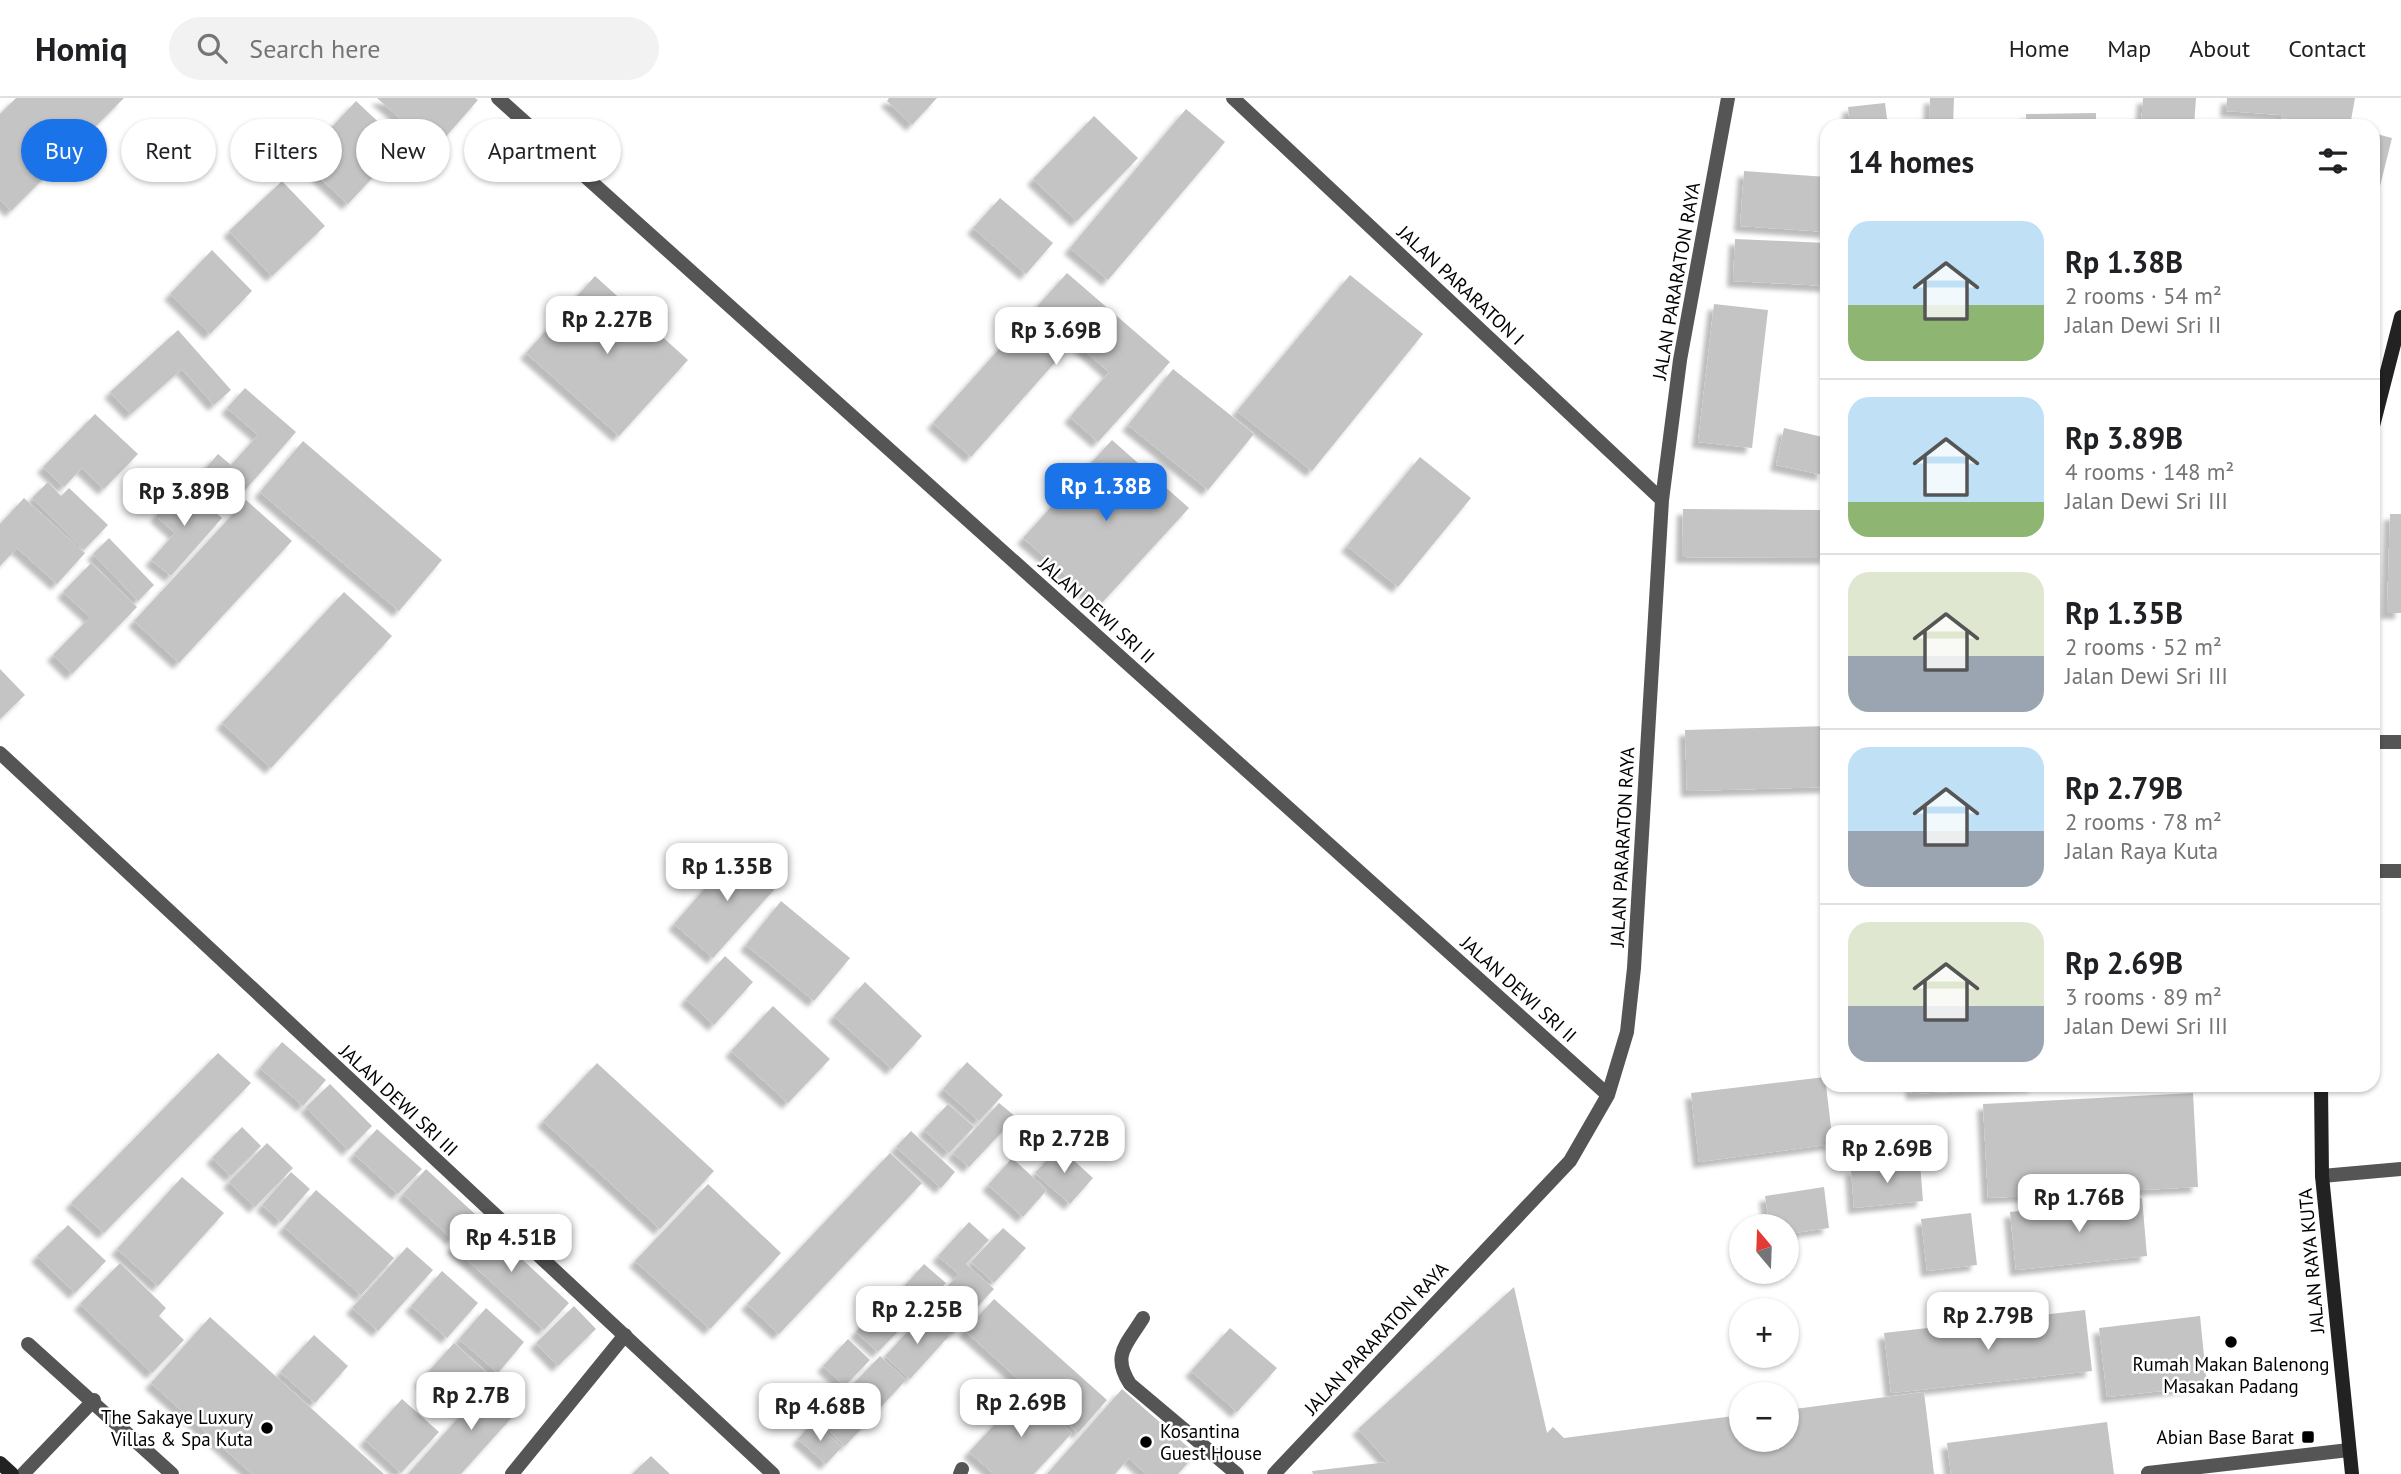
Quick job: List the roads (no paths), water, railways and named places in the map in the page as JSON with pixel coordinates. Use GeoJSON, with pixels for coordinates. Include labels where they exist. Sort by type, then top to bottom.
{"type":"FeatureCollection","features":[{"type":"Feature","properties":{"kind":"main road"},"geometry":{"type":"LineString","coordinates":[[2380,399],[2401,317]]}},
{"type":"Feature","properties":{"kind":"main road","name":"JALAN RAYA KUTA"},"geometry":{"type":"LineString","coordinates":[[2321,1092],[2322,1176],[2352,1474]]}},
{"type":"Feature","properties":{"kind":"main road"},"geometry":{"type":"LineString","coordinates":[[0,1463],[12,1474]]}},
{"type":"Feature","properties":{"kind":"street","name":"JALAN DEWI SRI II"},"geometry":{"type":"LineString","coordinates":[[498,98],[1608,1095]]}},
{"type":"Feature","properties":{"kind":"street","name":"JALAN PARARATON I"},"geometry":{"type":"LineString","coordinates":[[1233,98],[1662,500]]}},
{"type":"Feature","properties":{"kind":"street","name":"JALAN PARARATON RAYA"},"geometry":{"type":"LineString","coordinates":[[1274,1474],[1570,1161],[1608,1095],[1626,1032],[1634,968],[1662,500],[1680,360],[1728,98]]}},
{"type":"Feature","properties":{"kind":"street"},"geometry":{"type":"LineString","coordinates":[[2380,742],[2401,742]]}},
{"type":"Feature","properties":{"kind":"street","name":"JALAN DEWI SRI III"},"geometry":{"type":"LineString","coordinates":[[0,753],[773,1474]]}},
{"type":"Feature","properties":{"kind":"street"},"geometry":{"type":"LineString","coordinates":[[2380,871],[2401,871]]}},
{"type":"Feature","properties":{"kind":"street"},"geometry":{"type":"LineString","coordinates":[[2322,1176],[2401,1169]]}},
{"type":"Feature","properties":{"kind":"street"},"geometry":{"type":"LineString","coordinates":[[1143,1318],[1119,1357],[1121,1370],[1129,1384],[1237,1474]]}},
{"type":"Feature","properties":{"kind":"street"},"geometry":{"type":"LineString","coordinates":[[512,1474],[625,1335]]}},
{"type":"Feature","properties":{"kind":"street"},"geometry":{"type":"LineString","coordinates":[[28,1343],[94,1400],[172,1474]]}},
{"type":"Feature","properties":{"kind":"street"},"geometry":{"type":"LineString","coordinates":[[23,1474],[94,1400]]}},
{"type":"Feature","properties":{"kind":"street"},"geometry":{"type":"LineString","coordinates":[[2148,1473],[2349,1450]]}},
{"type":"Feature","properties":{"kind":"place","name":"Rumah Makan Balenong Masakan Padang"},"geometry":{"type":"Point","coordinates":[2231,1342]}},
{"type":"Feature","properties":{"kind":"place","name":"The Sakaye Luxury Villas & Spa Kuta"},"geometry":{"type":"Point","coordinates":[267,1428]}},
{"type":"Feature","properties":{"kind":"place","name":"Abian Base Barat"},"geometry":{"type":"Point","coordinates":[2308,1437]}},
{"type":"Feature","properties":{"kind":"place","name":"Kosantina Guest House"},"geometry":{"type":"Point","coordinates":[1146,1442]}}]}
